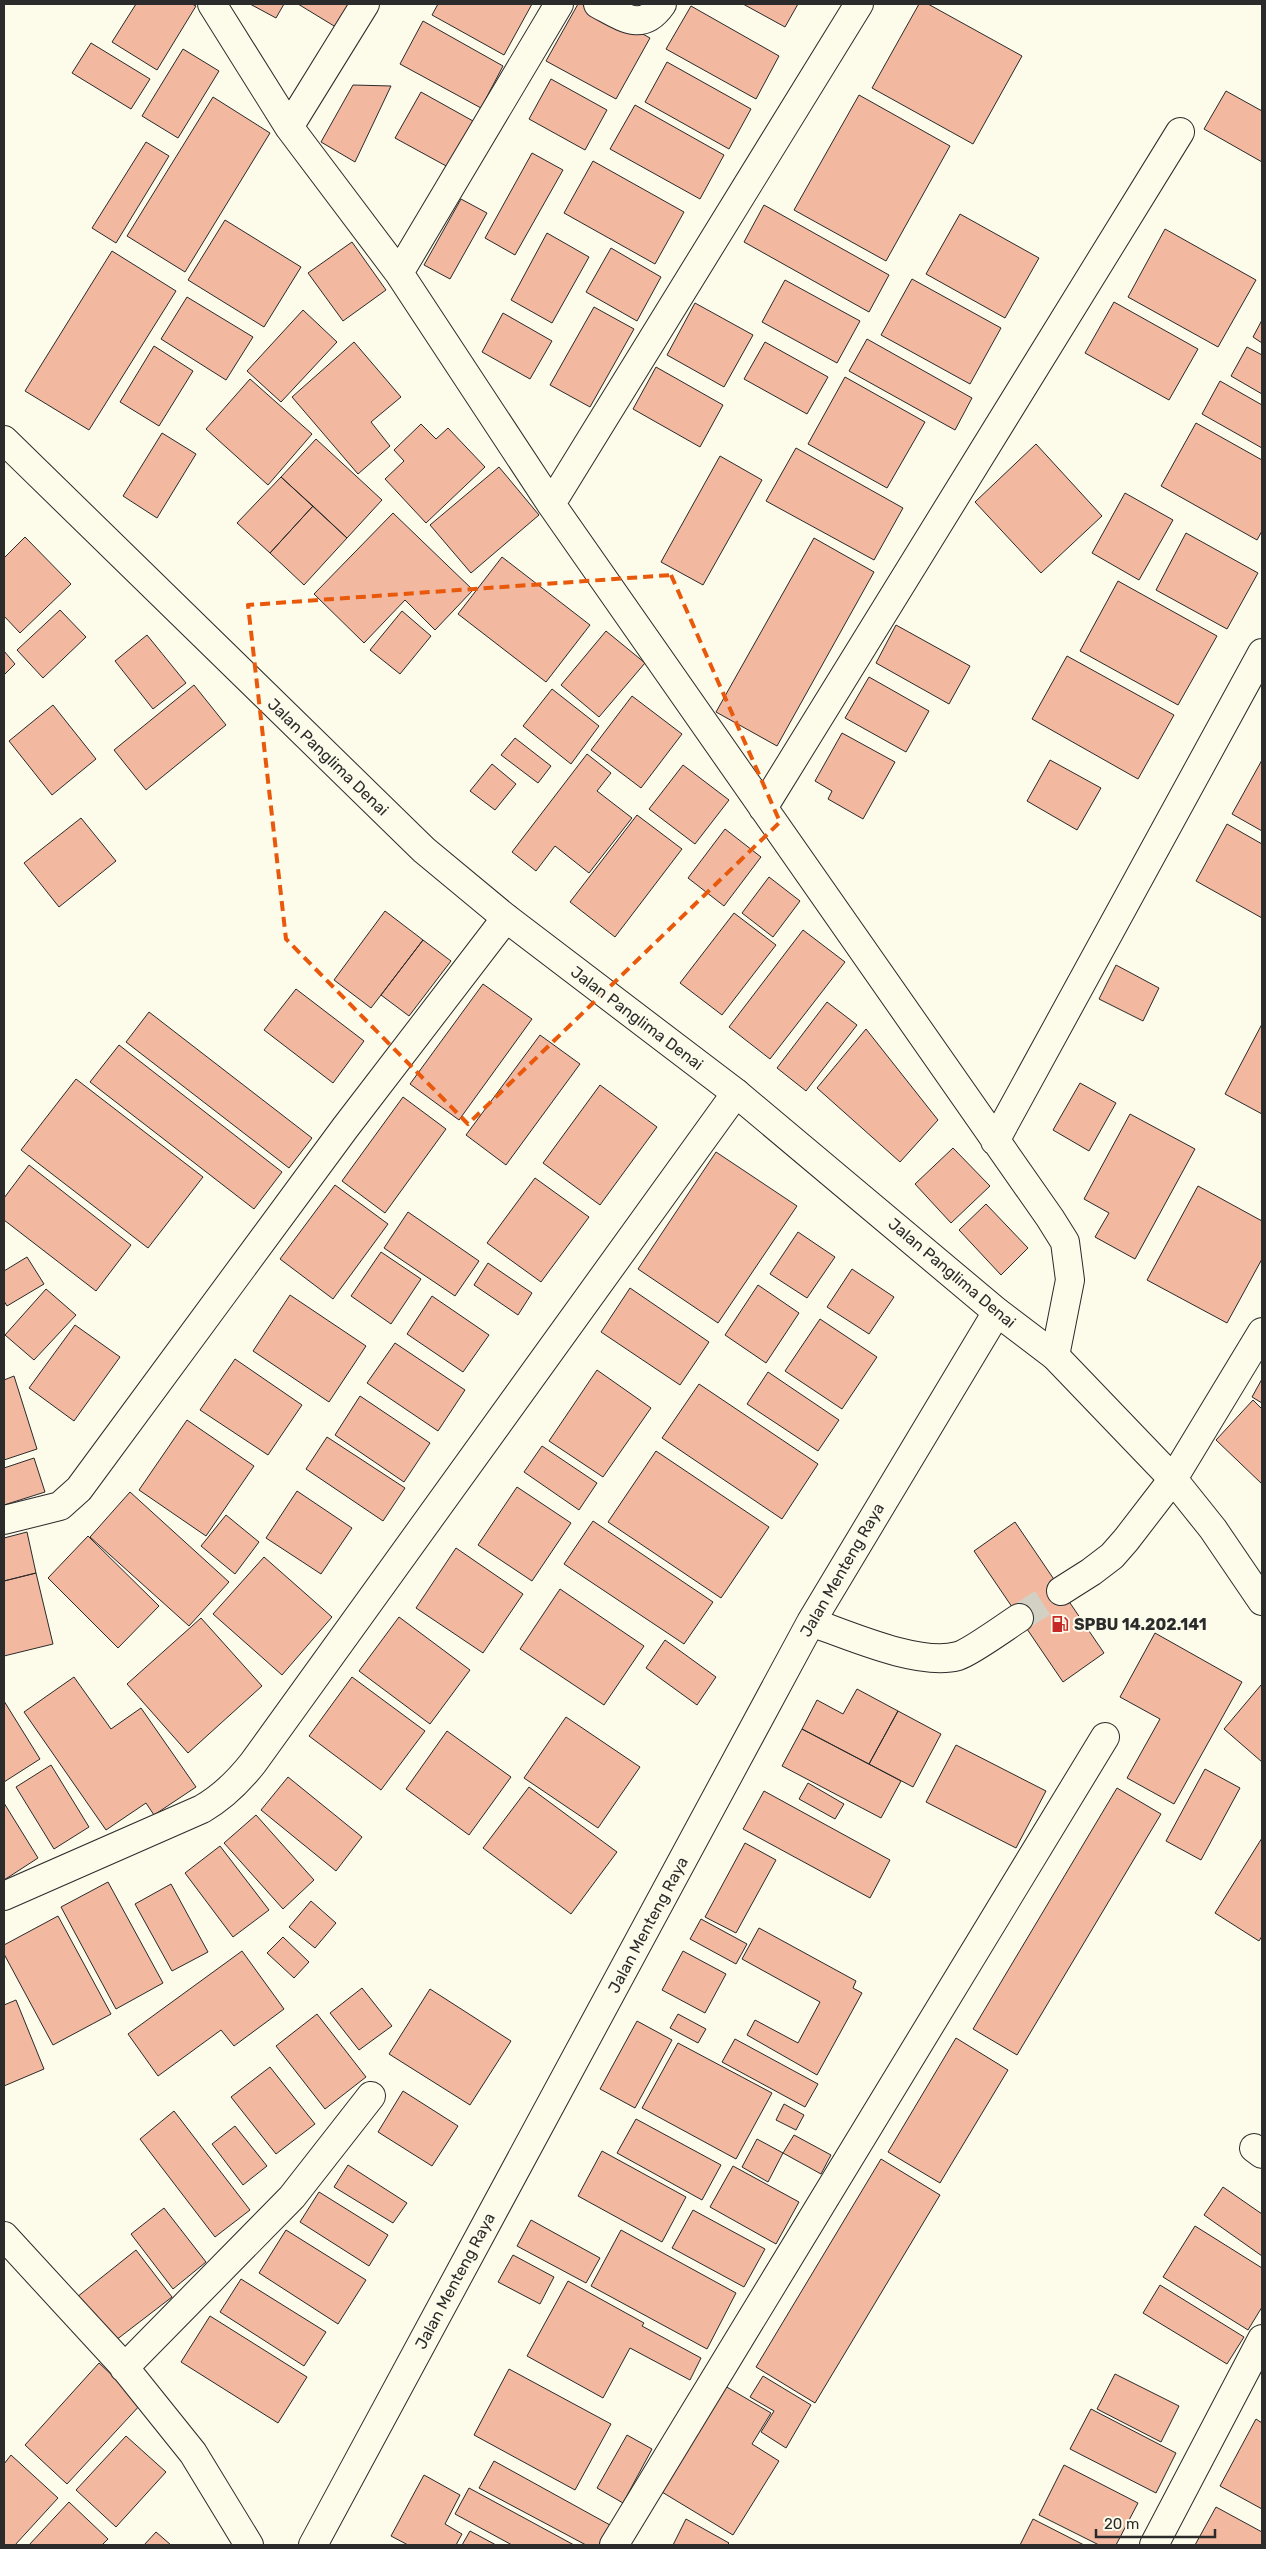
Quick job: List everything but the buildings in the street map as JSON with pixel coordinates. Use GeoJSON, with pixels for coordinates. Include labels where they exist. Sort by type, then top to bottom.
{"type":"FeatureCollection","features":[{"type":"Feature","properties":{"kind":"street"},"geometry":{"type":"LineString","coordinates":[[212,4],[289,127],[399,273],[551,504],[1065,1242],[1070,1280],[1055,1356]]}},
{"type":"Feature","properties":{"kind":"street"},"geometry":{"type":"LineString","coordinates":[[289,127],[365,4]]}},
{"type":"Feature","properties":{"kind":"street"},"geometry":{"type":"LineString","coordinates":[[399,273],[559,4]]}},
{"type":"Feature","properties":{"kind":"street"},"geometry":{"type":"LineString","coordinates":[[598,4],[623,17],[638,22],[648,20],[662,4]]}},
{"type":"Feature","properties":{"kind":"street"},"geometry":{"type":"LineString","coordinates":[[551,504],[859,4]]}},
{"type":"Feature","properties":{"kind":"street"},"geometry":{"type":"LineString","coordinates":[[763,808],[1180,132]]}},
{"type":"Feature","properties":{"kind":"street","name":"Jalan Panglima Denai"},"geometry":{"type":"LineString","coordinates":[[4,440],[424,850],[506,918],[736,1093],[996,1312],[1055,1356],[1173,1480],[1213,1529],[1262,1601]]}},
{"type":"Feature","properties":{"kind":"street"},"geometry":{"type":"LineString","coordinates":[[995,1141],[1262,653]]}},
{"type":"Feature","properties":{"kind":"street"},"geometry":{"type":"LineString","coordinates":[[4,1520],[60,1506],[79,1488],[345,1128],[506,918]]}},
{"type":"Feature","properties":{"kind":"street"},"geometry":{"type":"LineString","coordinates":[[4,1896],[202,1809],[219,1800],[235,1785],[253,1763],[736,1093]]}},
{"type":"Feature","properties":{"kind":"street","name":"Jalan Menteng Raya"},"geometry":{"type":"LineString","coordinates":[[313,2545],[811,1622],[996,1312]]}},
{"type":"Feature","properties":{"kind":"street"},"geometry":{"type":"LineString","coordinates":[[1061,1591],[1112,1556],[1173,1480],[1262,1332]]}},
{"type":"Feature","properties":{"kind":"street"},"geometry":{"type":"LineString","coordinates":[[811,1622],[908,1655],[937,1658],[959,1656],[1019,1618]]}},
{"type":"Feature","properties":{"kind":"street"},"geometry":{"type":"LineString","coordinates":[[614,2545],[1105,1737]]}},
{"type":"Feature","properties":{"kind":"street"},"geometry":{"type":"LineString","coordinates":[[124,2368],[292,2197],[371,2096]]}},
{"type":"Feature","properties":{"kind":"street"},"geometry":{"type":"LineString","coordinates":[[4,2236],[124,2368],[193,2453],[248,2545]]}},
{"type":"Feature","properties":{"kind":"street"},"geometry":{"type":"LineString","coordinates":[[1154,2545],[1262,2339]]}},
{"type":"Feature","properties":{"kind":"highlighted area"},"geometry":{"type":"Polygon","coordinates":[[[671,575],[780,822],[468,1124],[286,939],[248,605],[671,575]]]}},
{"type":"Feature","properties":{"kind":"tunnel"},"geometry":{"type":"LineString","coordinates":[[1019,1618],[1061,1591]]}},
{"type":"Feature","properties":{"kind":"place","name":"SPBU 14.202.141"},"geometry":{"type":"Point","coordinates":[1060,1624]}}]}
